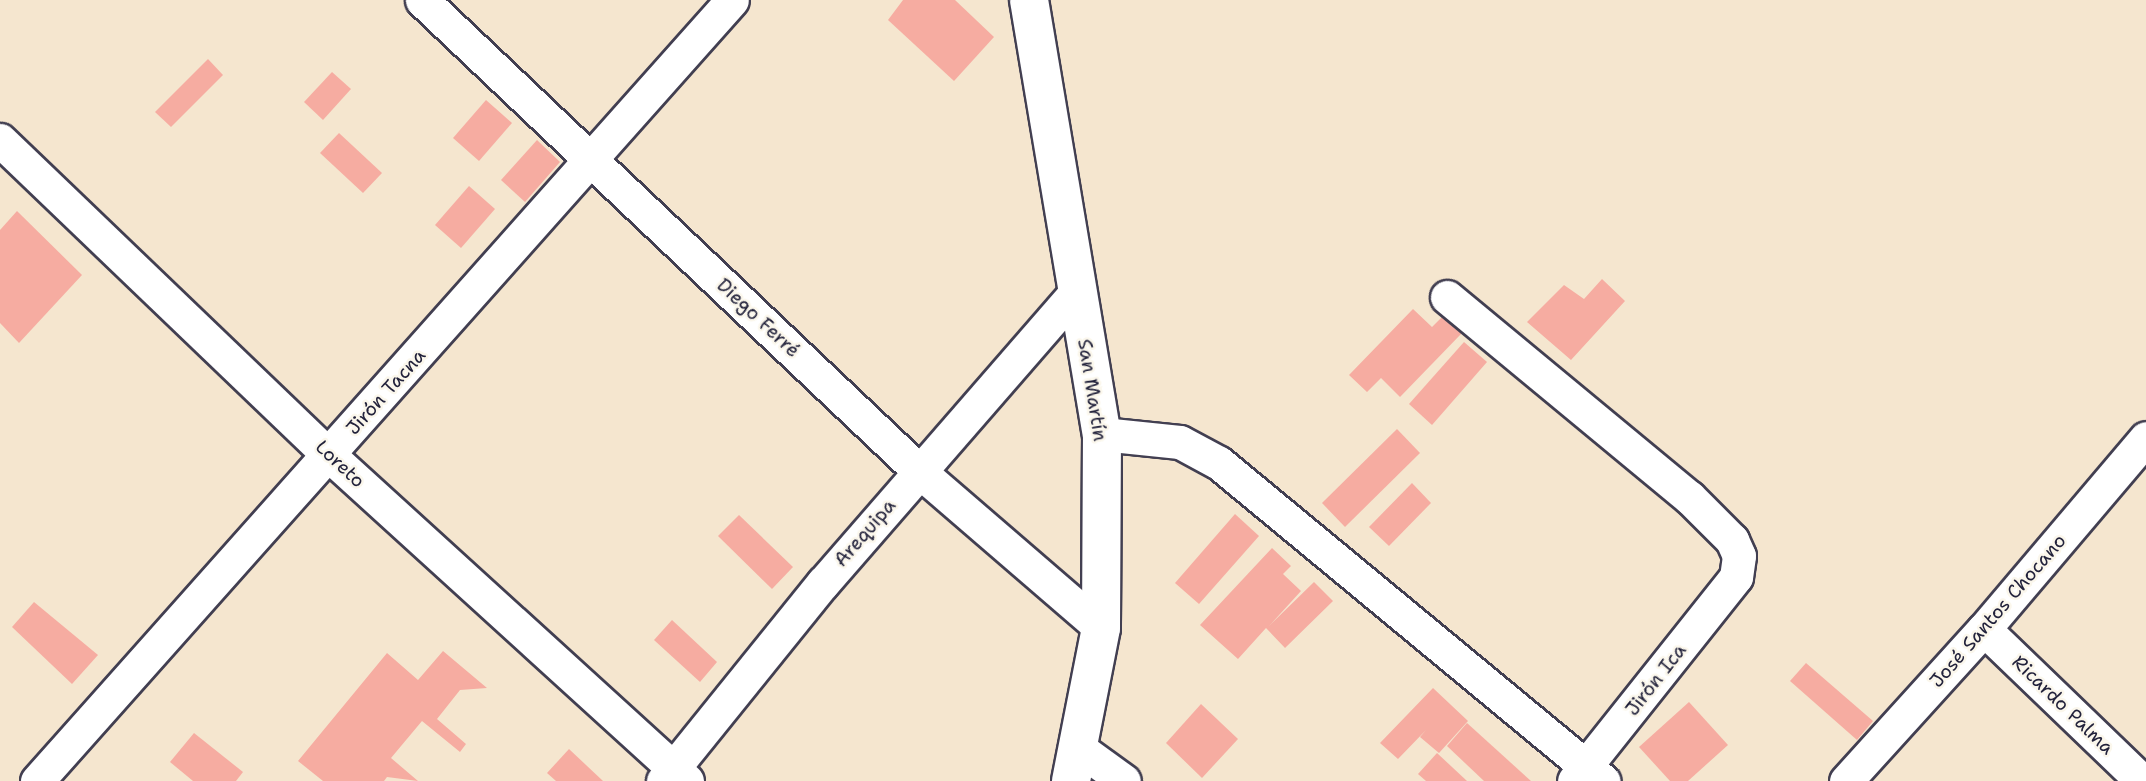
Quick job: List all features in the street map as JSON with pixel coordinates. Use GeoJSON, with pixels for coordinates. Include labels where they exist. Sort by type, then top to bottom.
{"type":"FeatureCollection","features":[{"type":"Feature","properties":{"kind":"street","name":"Diego Ferré"},"geometry":{"type":"LineString","coordinates":[[422,0],[919,471],[1101,628]]}},
{"type":"Feature","properties":{"kind":"street","name":"Jirón Tacna"},"geometry":{"type":"LineString","coordinates":[[37,781],[592,162],[732,0]]}},
{"type":"Feature","properties":{"kind":"street","name":"San Martín"},"geometry":{"type":"LineString","coordinates":[[1029,0],[1075,293],[1102,433],[1101,628],[1075,765]]}},
{"type":"Feature","properties":{"kind":"street","name":"Loreto"},"geometry":{"type":"LineString","coordinates":[[0,140],[329,455],[675,777]]}},
{"type":"Feature","properties":{"kind":"street","name":"Arequipa"},"geometry":{"type":"LineString","coordinates":[[675,777],[919,471],[1075,293]]}},
{"type":"Feature","properties":{"kind":"street","name":"Jirón Ica"},"geometry":{"type":"LineString","coordinates":[[1447,298],[1689,497],[1732,540],[1739,556],[1736,577],[1588,776]]}},
{"type":"Feature","properties":{"kind":"street"},"geometry":{"type":"LineString","coordinates":[[1102,433],[1180,442],[1219,463],[1588,776]]}},
{"type":"Feature","properties":{"kind":"street","name":"José Santos Chocano"},"geometry":{"type":"LineString","coordinates":[[1846,781],[1984,629],[2146,438]]}},
{"type":"Feature","properties":{"kind":"street","name":"Ricardo Palma"},"geometry":{"type":"LineString","coordinates":[[1984,629],[2143,781]]}},
{"type":"Feature","properties":{"kind":"street"},"geometry":{"type":"LineString","coordinates":[[1075,765],[1124,781]]}},
{"type":"Feature","properties":{"kind":"building"},"geometry":{"type":"Polygon","coordinates":[[[903,0],[955,0],[994,37],[954,81],[888,20],[903,0]]]}},
{"type":"Feature","properties":{"kind":"building"},"geometry":{"type":"Polygon","coordinates":[[[208,59],[223,75],[171,127],[155,112],[208,59]]]}},
{"type":"Feature","properties":{"kind":"building"},"geometry":{"type":"Polygon","coordinates":[[[332,72],[351,89],[323,120],[304,102],[332,72]]]}},
{"type":"Feature","properties":{"kind":"building"},"geometry":{"type":"Polygon","coordinates":[[[486,100],[512,123],[479,161],[453,138],[486,100]]]}},
{"type":"Feature","properties":{"kind":"building"},"geometry":{"type":"Polygon","coordinates":[[[339,133],[382,173],[363,193],[320,153],[339,133]]]}},
{"type":"Feature","properties":{"kind":"building"},"geometry":{"type":"Polygon","coordinates":[[[537,140],[560,162],[525,202],[501,180],[537,140]]]}},
{"type":"Feature","properties":{"kind":"building"},"geometry":{"type":"Polygon","coordinates":[[[469,186],[495,209],[461,248],[435,225],[469,186]]]}},
{"type":"Feature","properties":{"kind":"building"},"geometry":{"type":"Polygon","coordinates":[[[17,211],[82,275],[19,343],[0,323],[0,230],[17,211]]]}},
{"type":"Feature","properties":{"kind":"building"},"geometry":{"type":"Polygon","coordinates":[[[1602,279],[1625,301],[1571,360],[1527,322],[1564,285],[1584,299],[1602,279]]]}},
{"type":"Feature","properties":{"kind":"building"},"geometry":{"type":"Polygon","coordinates":[[[1413,309],[1432,327],[1444,315],[1462,333],[1400,397],[1381,378],[1367,392],[1349,375],[1413,309]]]}},
{"type":"Feature","properties":{"kind":"building"},"geometry":{"type":"Polygon","coordinates":[[[1464,342],[1487,362],[1432,425],[1409,404],[1464,342]]]}},
{"type":"Feature","properties":{"kind":"building"},"geometry":{"type":"Polygon","coordinates":[[[1397,429],[1420,453],[1345,527],[1322,503],[1397,429]]]}},
{"type":"Feature","properties":{"kind":"building"},"geometry":{"type":"Polygon","coordinates":[[[1412,483],[1431,503],[1389,546],[1369,527],[1412,483]]]}},
{"type":"Feature","properties":{"kind":"building"},"geometry":{"type":"Polygon","coordinates":[[[1235,514],[1259,536],[1199,604],[1175,583],[1235,514]]]}},
{"type":"Feature","properties":{"kind":"building"},"geometry":{"type":"Polygon","coordinates":[[[739,515],[793,567],[772,589],[718,536],[739,515]]]}},
{"type":"Feature","properties":{"kind":"building"},"geometry":{"type":"Polygon","coordinates":[[[1272,548],[1291,566],[1283,574],[1301,591],[1269,626],[1314,582],[1333,601],[1285,648],[1266,628],[1238,659],[1200,625],[1272,548]]]}},
{"type":"Feature","properties":{"kind":"building"},"geometry":{"type":"Polygon","coordinates":[[[34,602],[98,655],[72,684],[12,627],[34,602]]]}},
{"type":"Feature","properties":{"kind":"building"},"geometry":{"type":"Polygon","coordinates":[[[672,620],[717,662],[700,682],[654,640],[672,620]]]}},
{"type":"Feature","properties":{"kind":"building"},"geometry":{"type":"Polygon","coordinates":[[[443,651],[487,688],[460,690],[437,719],[466,744],[460,752],[422,721],[391,758],[418,781],[387,777],[384,781],[323,781],[298,761],[387,653],[418,680],[443,651]]]}},
{"type":"Feature","properties":{"kind":"building"},"geometry":{"type":"Polygon","coordinates":[[[1806,663],[1873,721],[1857,740],[1790,681],[1806,663]]]}},
{"type":"Feature","properties":{"kind":"building"},"geometry":{"type":"Polygon","coordinates":[[[1433,688],[1468,721],[1439,753],[1420,737],[1426,730],[1398,759],[1380,743],[1433,688]]]}},
{"type":"Feature","properties":{"kind":"building"},"geometry":{"type":"Polygon","coordinates":[[[1689,702],[1728,745],[1688,781],[1670,781],[1639,747],[1689,702]]]}},
{"type":"Feature","properties":{"kind":"building"},"geometry":{"type":"Polygon","coordinates":[[[1201,704],[1238,739],[1202,778],[1166,743],[1201,704]]]}},
{"type":"Feature","properties":{"kind":"building"},"geometry":{"type":"Polygon","coordinates":[[[1467,723],[1531,781],[1484,781],[1447,746],[1467,723]]]}},
{"type":"Feature","properties":{"kind":"building"},"geometry":{"type":"Polygon","coordinates":[[[194,733],[243,772],[236,781],[193,781],[170,762],[194,733]]]}},
{"type":"Feature","properties":{"kind":"building"},"geometry":{"type":"Polygon","coordinates":[[[569,749],[603,781],[556,781],[547,773],[569,749]]]}},
{"type":"Feature","properties":{"kind":"building"},"geometry":{"type":"Polygon","coordinates":[[[1437,753],[1467,781],[1426,781],[1418,774],[1437,753]]]}}]}
